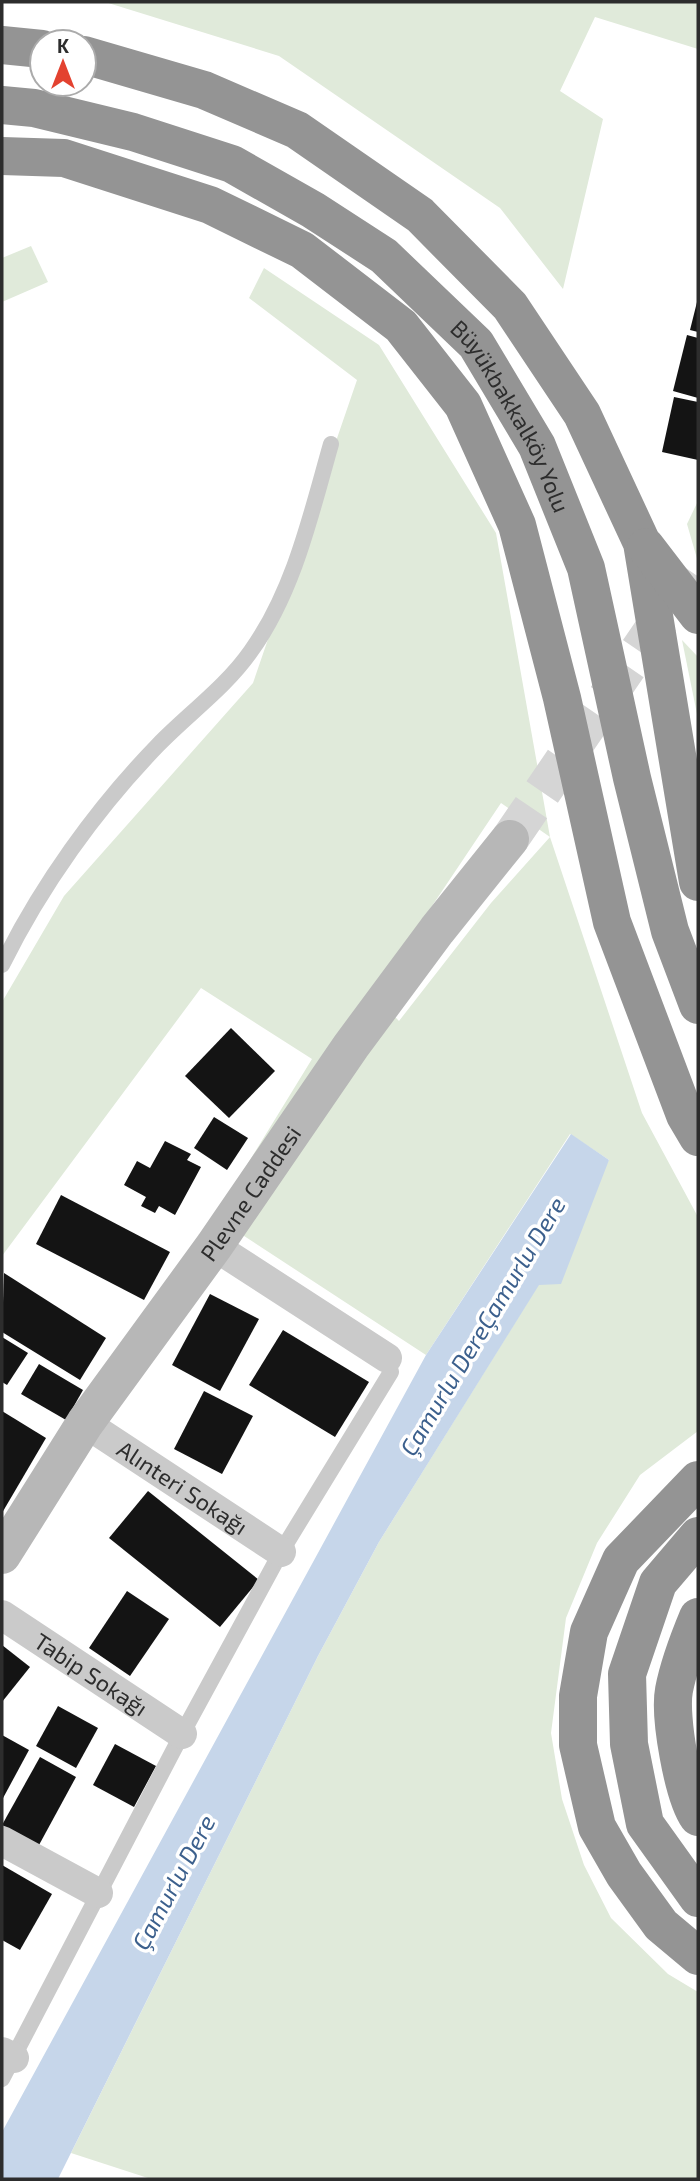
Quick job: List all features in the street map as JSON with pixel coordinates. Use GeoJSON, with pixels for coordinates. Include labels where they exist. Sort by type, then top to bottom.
{"type":"FeatureCollection","features":[{"type":"Feature","properties":{"kind":"highway"},"geometry":{"type":"LineString","coordinates":[[2,44],[28,47]]}},
{"type":"Feature","properties":{"kind":"highway"},"geometry":{"type":"LineString","coordinates":[[98,59],[204,90],[297,130],[420,215],[517,317],[582,414],[642,542],[698,615]]}},
{"type":"Feature","properties":{"kind":"highway","name":"Büyükbakkalköy Yolu"},"geometry":{"type":"LineString","coordinates":[[2,105],[34,108],[133,132],[232,164],[313,210],[384,256],[476,344],[537,446],[586,568],[632,778],[670,931],[698,1005]]}},
{"type":"Feature","properties":{"kind":"highway"},"geometry":{"type":"LineString","coordinates":[[2,156],[64,158],[210,205],[302,250],[401,326],[463,405],[517,525],[562,698],[612,922],[685,1115],[698,1137]]}},
{"type":"Feature","properties":{"kind":"highway"},"geometry":{"type":"LineString","coordinates":[[642,542],[698,882]]}},
{"type":"Feature","properties":{"kind":"highway"},"geometry":{"type":"LineString","coordinates":[[698,1480],[621,1560],[589,1632],[578,1696],[578,1745],[597,1827],[624,1874],[661,1925],[698,1956]]}},
{"type":"Feature","properties":{"kind":"highway"},"geometry":{"type":"LineString","coordinates":[[698,1536],[658,1583],[627,1674],[629,1744],[645,1824],[698,1898]]}},
{"type":"Feature","properties":{"kind":"highway"},"geometry":{"type":"LineString","coordinates":[[698,1617],[684,1650],[673,1693],[678,1756],[690,1805],[698,1817]]}},
{"type":"Feature","properties":{"kind":"street","name":"Plevne Caddesi"},"geometry":{"type":"LineString","coordinates":[[2,1555],[85,1423],[214,1246],[351,1046],[437,930],[510,839]]}},
{"type":"Feature","properties":{"kind":"street"},"geometry":{"type":"LineString","coordinates":[[214,1246],[387,1359]]}},
{"type":"Feature","properties":{"kind":"street","name":"Alınteri Sokağı"},"geometry":{"type":"LineString","coordinates":[[85,1423],[281,1552]]}},
{"type":"Feature","properties":{"kind":"street","name":"Tabip Sokağı"},"geometry":{"type":"LineString","coordinates":[[2,1615],[182,1734]]}},
{"type":"Feature","properties":{"kind":"street"},"geometry":{"type":"LineString","coordinates":[[2,1840],[97,1893]]}},
{"type":"Feature","properties":{"kind":"lane"},"geometry":{"type":"LineString","coordinates":[[2,965],[67,856],[156,747],[251,652],[301,550],[331,444]]}},
{"type":"Feature","properties":{"kind":"lane"},"geometry":{"type":"LineString","coordinates":[[6,2063],[281,1552],[391,1372],[387,1359]]}},
{"type":"Feature","properties":{"kind":"green space"},"geometry":{"type":"Polygon","coordinates":[[[105,2],[698,2],[698,49],[595,17],[560,91],[603,119],[563,289],[500,208],[279,56],[105,2]]]}},
{"type":"Feature","properties":{"kind":"green space"},"geometry":{"type":"Polygon","coordinates":[[[31,246],[48,282],[2,302],[2,258],[31,246]]]}},
{"type":"Feature","properties":{"kind":"green space"},"geometry":{"type":"Polygon","coordinates":[[[264,268],[379,345],[496,533],[550,837],[642,1113],[698,1217],[698,1431],[640,1475],[597,1543],[566,1618],[551,1733],[562,1799],[584,1865],[611,1918],[668,1974],[698,1992],[698,2179],[151,2179],[71,2153],[318,1656],[379,1542],[539,1284],[609,1160],[570,1134],[426,1355],[215,1217],[312,1059],[201,988],[2,1256],[2,1002],[64,896],[253,683],[357,380],[249,298],[264,268]],[[501,803],[373,994],[399,1021],[491,903],[550,837],[501,803]]]}},
{"type":"Feature","properties":{"kind":"green space"},"geometry":{"type":"Polygon","coordinates":[[[698,501],[698,562],[687,524],[698,501]]]}},
{"type":"Feature","properties":{"kind":"green space"},"geometry":{"type":"Polygon","coordinates":[[[682,640],[698,657],[698,719],[682,640]]]}},
{"type":"Feature","properties":{"kind":"water"},"geometry":{"type":"Polygon","coordinates":[[[571,1134],[609,1160],[561,1284],[539,1285],[379,1542],[318,1656],[58,2179],[2,2179],[2,2132],[426,1355],[571,1134]]]}},
{"type":"Feature","properties":{"kind":"building"},"geometry":{"type":"Polygon","coordinates":[[[698,302],[698,332],[690,330],[698,302]]]}},
{"type":"Feature","properties":{"kind":"building"},"geometry":{"type":"Polygon","coordinates":[[[687,335],[698,338],[698,398],[673,391],[687,335]]]}},
{"type":"Feature","properties":{"kind":"building"},"geometry":{"type":"Polygon","coordinates":[[[674,397],[698,402],[698,460],[662,452],[674,397]]]}},
{"type":"Feature","properties":{"kind":"building"},"geometry":{"type":"Polygon","coordinates":[[[231,1028],[275,1071],[229,1118],[185,1076],[231,1028]]]}},
{"type":"Feature","properties":{"kind":"building"},"geometry":{"type":"Polygon","coordinates":[[[214,1117],[248,1138],[227,1170],[194,1148],[214,1117]]]}},
{"type":"Feature","properties":{"kind":"building"},"geometry":{"type":"Polygon","coordinates":[[[165,1141],[191,1154],[187,1160],[201,1167],[175,1215],[159,1206],[155,1213],[141,1206],[146,1197],[124,1185],[137,1161],[150,1168],[165,1141]]]}},
{"type":"Feature","properties":{"kind":"building"},"geometry":{"type":"Polygon","coordinates":[[[61,1195],[170,1252],[144,1300],[36,1244],[61,1195]]]}},
{"type":"Feature","properties":{"kind":"building"},"geometry":{"type":"Polygon","coordinates":[[[4,1273],[106,1338],[80,1380],[2,1332],[4,1273]]]}},
{"type":"Feature","properties":{"kind":"building"},"geometry":{"type":"Polygon","coordinates":[[[210,1294],[259,1319],[220,1391],[172,1365],[210,1294]]]}},
{"type":"Feature","properties":{"kind":"building"},"geometry":{"type":"Polygon","coordinates":[[[283,1330],[369,1382],[335,1437],[249,1385],[283,1330]]]}},
{"type":"Feature","properties":{"kind":"building"},"geometry":{"type":"Polygon","coordinates":[[[2,1337],[28,1353],[7,1385],[2,1382],[2,1337]]]}},
{"type":"Feature","properties":{"kind":"building"},"geometry":{"type":"Polygon","coordinates":[[[39,1364],[83,1390],[66,1420],[21,1394],[39,1364]]]}},
{"type":"Feature","properties":{"kind":"building"},"geometry":{"type":"Polygon","coordinates":[[[204,1391],[253,1416],[222,1474],[174,1449],[204,1391]]]}},
{"type":"Feature","properties":{"kind":"building"},"geometry":{"type":"Polygon","coordinates":[[[2,1411],[46,1438],[2,1513],[2,1411]]]}},
{"type":"Feature","properties":{"kind":"building"},"geometry":{"type":"Polygon","coordinates":[[[148,1491],[259,1580],[220,1627],[109,1538],[148,1491]]]}},
{"type":"Feature","properties":{"kind":"building"},"geometry":{"type":"Polygon","coordinates":[[[127,1591],[169,1619],[130,1676],[89,1648],[127,1591]]]}},
{"type":"Feature","properties":{"kind":"building"},"geometry":{"type":"Polygon","coordinates":[[[2,1645],[30,1667],[2,1702],[2,1645]]]}},
{"type":"Feature","properties":{"kind":"building"},"geometry":{"type":"Polygon","coordinates":[[[58,1706],[98,1728],[76,1768],[36,1746],[58,1706]]]}},
{"type":"Feature","properties":{"kind":"building"},"geometry":{"type":"Polygon","coordinates":[[[2,1735],[29,1750],[2,1800],[2,1735]]]}},
{"type":"Feature","properties":{"kind":"building"},"geometry":{"type":"Polygon","coordinates":[[[115,1744],[156,1766],[134,1807],[93,1785],[115,1744]]]}},
{"type":"Feature","properties":{"kind":"building"},"geometry":{"type":"Polygon","coordinates":[[[40,1757],[76,1777],[39,1845],[2,1825],[40,1757]]]}},
{"type":"Feature","properties":{"kind":"building"},"geometry":{"type":"Polygon","coordinates":[[[2,1865],[52,1894],[20,1950],[2,1940],[2,1865]]]}},
{"type":"Feature","properties":{"kind":"tunnel"},"geometry":{"type":"LineString","coordinates":[[510,839],[698,564]]}},
{"type":"Feature","properties":{"kind":"water label","name":"Çamurlu DereÇamurlu Dere"},"geometry":{"type":"Point","coordinates":[482,1326]}},
{"type":"Feature","properties":{"kind":"water label","name":"Çamurlu Dere"},"geometry":{"type":"Point","coordinates":[173,1882]}}]}
